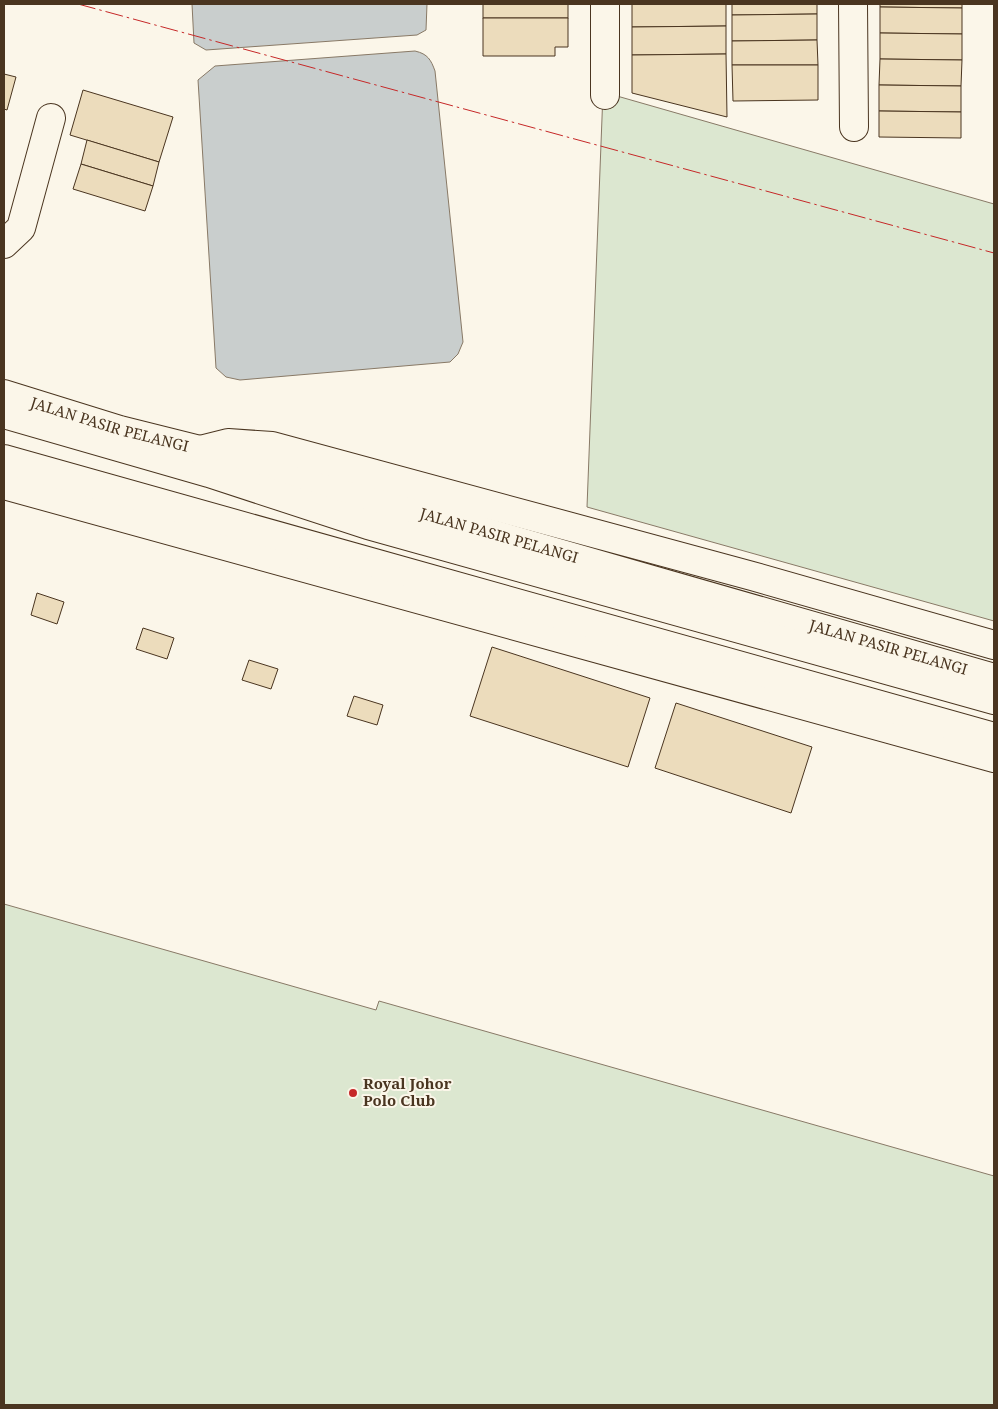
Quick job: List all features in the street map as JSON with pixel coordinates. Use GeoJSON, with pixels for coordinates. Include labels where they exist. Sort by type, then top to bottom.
{"type":"FeatureCollection","features":[{"type":"Feature","properties":{"kind":"main road"},"geometry":{"type":"LineString","coordinates":[[605,4],[606,95]]}},
{"type":"Feature","properties":{"kind":"main road"},"geometry":{"type":"LineString","coordinates":[[853,4],[854,127]]}},
{"type":"Feature","properties":{"kind":"main road"},"geometry":{"type":"LineString","coordinates":[[4,244],[21,228],[52,118]]}},
{"type":"Feature","properties":{"kind":"main road","name":"JALAN PASIR PELANGI"},"geometry":{"type":"LineString","coordinates":[[4,394],[120,430],[200,450],[994,678]]}},
{"type":"Feature","properties":{"kind":"main road"},"geometry":{"type":"LineString","coordinates":[[4,414],[209,473],[368,525],[994,700]]}},
{"type":"Feature","properties":{"kind":"main road"},"geometry":{"type":"LineString","coordinates":[[200,450],[228,443],[272,446],[752,576],[994,645]]}},
{"type":"Feature","properties":{"kind":"main road"},"geometry":{"type":"LineString","coordinates":[[4,459],[994,737]]}},
{"type":"Feature","properties":{"kind":"main road"},"geometry":{"type":"LineString","coordinates":[[4,485],[994,758]]}},
{"type":"Feature","properties":{"kind":"green space"},"geometry":{"type":"Polygon","coordinates":[[[603,92],[994,204],[994,621],[587,507],[603,92]]]}},
{"type":"Feature","properties":{"kind":"green space","name":"Royal Johor Polo Club"},"geometry":{"type":"Polygon","coordinates":[[[4,904],[376,1010],[379,1001],[994,1176],[994,1405],[4,1405],[4,904]]]}},
{"type":"Feature","properties":{"kind":"shaded area"},"geometry":{"type":"Polygon","coordinates":[[[192,4],[427,4],[426,30],[417,35],[206,50],[194,43],[192,4]]]}},
{"type":"Feature","properties":{"kind":"shaded area"},"geometry":{"type":"Polygon","coordinates":[[[415,51],[428,58],[435,71],[463,342],[458,354],[450,362],[240,380],[226,377],[216,368],[198,80],[215,66],[415,51]]]}},
{"type":"Feature","properties":{"kind":"building"},"geometry":{"type":"Polygon","coordinates":[[[483,4],[568,4],[568,18],[483,18],[483,4]]]}},
{"type":"Feature","properties":{"kind":"building"},"geometry":{"type":"Polygon","coordinates":[[[632,4],[726,4],[726,26],[632,27],[632,4]]]}},
{"type":"Feature","properties":{"kind":"building"},"geometry":{"type":"Polygon","coordinates":[[[732,4],[817,4],[817,14],[732,15],[732,4]]]}},
{"type":"Feature","properties":{"kind":"building"},"geometry":{"type":"Polygon","coordinates":[[[880,4],[962,4],[962,8],[880,7],[880,4]]]}},
{"type":"Feature","properties":{"kind":"building"},"geometry":{"type":"Polygon","coordinates":[[[880,7],[962,8],[962,34],[880,33],[880,7]]]}},
{"type":"Feature","properties":{"kind":"building"},"geometry":{"type":"Polygon","coordinates":[[[817,14],[817,40],[732,41],[732,15],[817,14]]]}},
{"type":"Feature","properties":{"kind":"building"},"geometry":{"type":"Polygon","coordinates":[[[483,18],[568,18],[568,47],[555,47],[555,56],[483,56],[483,18]]]}},
{"type":"Feature","properties":{"kind":"building"},"geometry":{"type":"Polygon","coordinates":[[[726,26],[726,54],[632,55],[632,27],[726,26]]]}},
{"type":"Feature","properties":{"kind":"building"},"geometry":{"type":"Polygon","coordinates":[[[880,33],[962,34],[962,60],[880,59],[880,33]]]}},
{"type":"Feature","properties":{"kind":"building"},"geometry":{"type":"Polygon","coordinates":[[[817,40],[818,65],[732,65],[732,41],[817,40]]]}},
{"type":"Feature","properties":{"kind":"building"},"geometry":{"type":"Polygon","coordinates":[[[726,54],[727,117],[632,93],[632,55],[726,54]]]}},
{"type":"Feature","properties":{"kind":"building"},"geometry":{"type":"Polygon","coordinates":[[[880,59],[962,60],[961,86],[879,85],[880,59]]]}},
{"type":"Feature","properties":{"kind":"building"},"geometry":{"type":"Polygon","coordinates":[[[732,65],[818,65],[818,100],[733,101],[732,65]]]}},
{"type":"Feature","properties":{"kind":"building"},"geometry":{"type":"Polygon","coordinates":[[[4,74],[16,77],[7,110],[4,109],[4,74]]]}},
{"type":"Feature","properties":{"kind":"building"},"geometry":{"type":"Polygon","coordinates":[[[879,85],[961,86],[961,112],[879,111],[879,85]]]}},
{"type":"Feature","properties":{"kind":"building"},"geometry":{"type":"Polygon","coordinates":[[[83,90],[173,117],[159,162],[70,135],[83,90]]]}},
{"type":"Feature","properties":{"kind":"building"},"geometry":{"type":"Polygon","coordinates":[[[879,111],[961,112],[961,138],[879,137],[879,111]]]}},
{"type":"Feature","properties":{"kind":"building"},"geometry":{"type":"Polygon","coordinates":[[[87,140],[159,162],[153,186],[81,164],[87,140]]]}},
{"type":"Feature","properties":{"kind":"building"},"geometry":{"type":"Polygon","coordinates":[[[81,164],[153,186],[145,211],[73,189],[81,164]]]}},
{"type":"Feature","properties":{"kind":"building"},"geometry":{"type":"Polygon","coordinates":[[[37,593],[64,602],[57,624],[31,615],[37,593]]]}},
{"type":"Feature","properties":{"kind":"building"},"geometry":{"type":"Polygon","coordinates":[[[143,628],[174,638],[167,659],[136,649],[143,628]]]}},
{"type":"Feature","properties":{"kind":"building"},"geometry":{"type":"Polygon","coordinates":[[[492,647],[650,698],[628,767],[470,716],[492,647]]]}},
{"type":"Feature","properties":{"kind":"building"},"geometry":{"type":"Polygon","coordinates":[[[249,660],[278,669],[271,689],[242,680],[249,660]]]}},
{"type":"Feature","properties":{"kind":"building"},"geometry":{"type":"Polygon","coordinates":[[[354,696],[383,705],[377,725],[347,716],[354,696]]]}},
{"type":"Feature","properties":{"kind":"building"},"geometry":{"type":"Polygon","coordinates":[[[676,703],[812,747],[791,813],[655,768],[676,703]]]}},
{"type":"Feature","properties":{"kind":"power"},"geometry":{"type":"LineString","coordinates":[[78,4],[994,253]]}},
{"type":"Feature","properties":{"kind":"place","name":"Royal Johor Polo Club"},"geometry":{"type":"Point","coordinates":[353,1093]}}]}
